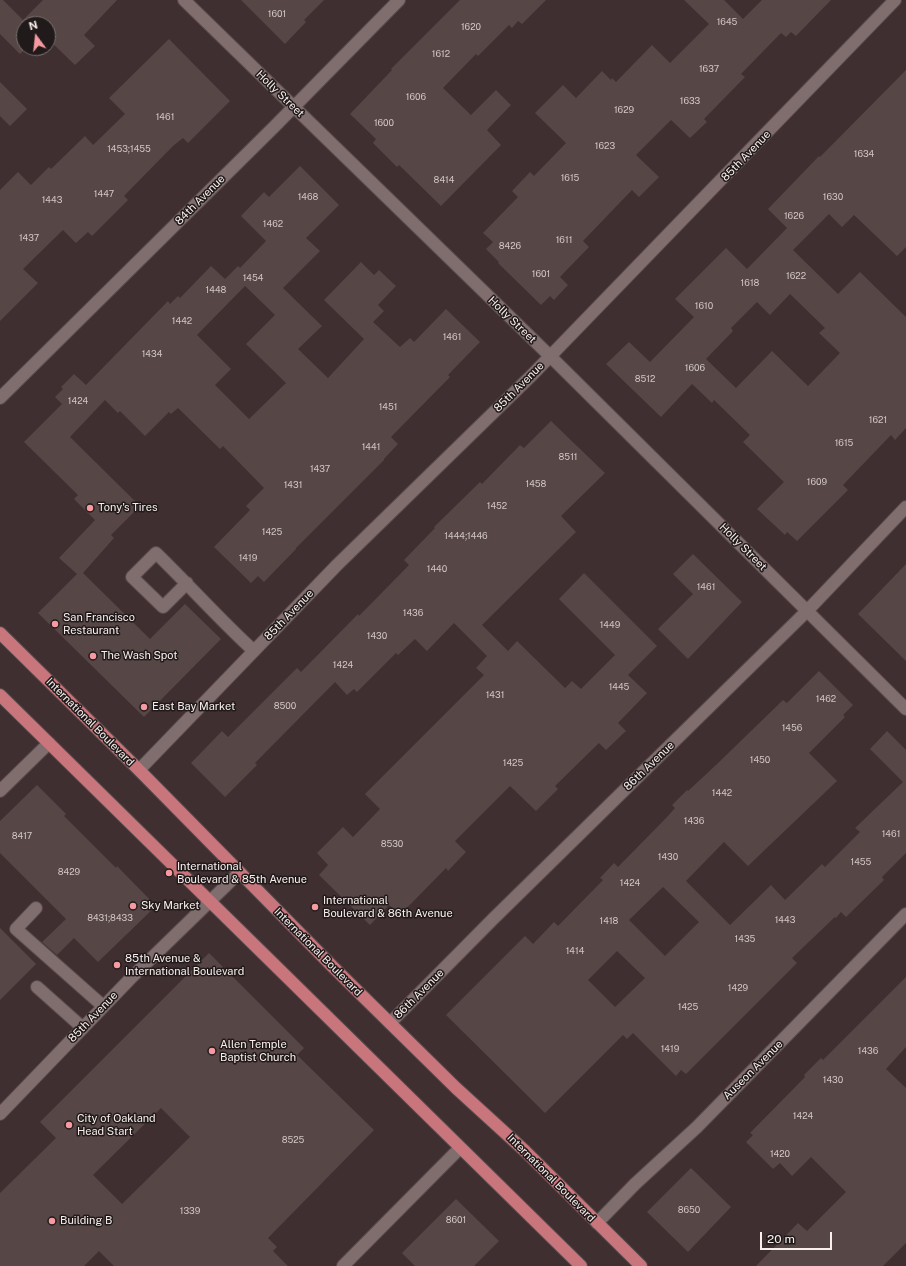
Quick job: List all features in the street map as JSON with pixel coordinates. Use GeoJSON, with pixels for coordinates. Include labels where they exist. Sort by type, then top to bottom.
{"type":"FeatureCollection","features":[{"type":"Feature","properties":{"kind":"main road","name":"International Boulevard"},"geometry":{"type":"LineString","coordinates":[[0,633],[139,770],[239,873],[390,1023],[456,1088],[525,1151],[642,1266]]}},
{"type":"Feature","properties":{"kind":"main road"},"geometry":{"type":"LineString","coordinates":[[0,695],[581,1266]]}},
{"type":"Feature","properties":{"kind":"street","name":"Holly Street"},"geometry":{"type":"LineString","coordinates":[[184,0],[550,356],[906,710]]}},
{"type":"Feature","properties":{"kind":"street","name":"84th Avenue"},"geometry":{"type":"LineString","coordinates":[[0,398],[399,0]]}},
{"type":"Feature","properties":{"kind":"street","name":"85th Avenue"},"geometry":{"type":"LineString","coordinates":[[139,770],[337,565],[550,356],[895,0]]}},
{"type":"Feature","properties":{"kind":"street","name":"86th Avenue"},"geometry":{"type":"LineString","coordinates":[[390,1023],[493,919],[807,611],[906,507]]}},
{"type":"Feature","properties":{"kind":"street"},"geometry":{"type":"LineString","coordinates":[[187,583],[163,608],[132,577],[156,553],[187,583],[240,639],[254,651]]}},
{"type":"Feature","properties":{"kind":"street"},"geometry":{"type":"LineString","coordinates":[[0,790],[48,743]]}},
{"type":"Feature","properties":{"kind":"street","name":"85th Avenue"},"geometry":{"type":"LineString","coordinates":[[0,1114],[103,1006],[239,873]]}},
{"type":"Feature","properties":{"kind":"street"},"geometry":{"type":"LineString","coordinates":[[36,908],[16,928],[103,1006]]}},
{"type":"Feature","properties":{"kind":"street","name":"Auseon Avenue"},"geometry":{"type":"LineString","coordinates":[[597,1223],[635,1184],[697,1127],[906,914]]}},
{"type":"Feature","properties":{"kind":"street"},"geometry":{"type":"LineString","coordinates":[[37,987],[82,1028]]}},
{"type":"Feature","properties":{"kind":"street"},"geometry":{"type":"LineString","coordinates":[[344,1266],[460,1148]]}},
{"type":"Feature","properties":{"kind":"building"},"geometry":{"type":"Polygon","coordinates":[[[0,0],[3,0],[19,16],[16,16],[16,50],[0,34],[0,0]]]}},
{"type":"Feature","properties":{"kind":"building"},"geometry":{"type":"Polygon","coordinates":[[[43,0],[117,0],[84,35],[95,46],[75,65],[56,47],[56,16],[27,16],[43,0]]]}},
{"type":"Feature","properties":{"kind":"building"},"geometry":{"type":"Polygon","coordinates":[[[241,0],[324,0],[304,20],[306,22],[285,44],[241,0]]]}},
{"type":"Feature","properties":{"kind":"building"},"geometry":{"type":"Polygon","coordinates":[[[460,0],[546,0],[522,24],[518,21],[512,28],[509,25],[478,56],[476,54],[443,88],[471,115],[496,90],[511,105],[487,130],[501,145],[441,206],[399,165],[397,167],[373,143],[376,139],[350,114],[392,70],[391,69],[460,0]]]}},
{"type":"Feature","properties":{"kind":"building"},"geometry":{"type":"Polygon","coordinates":[[[684,0],[724,0],[743,19],[762,0],[831,0],[796,36],[791,32],[786,37],[781,33],[741,74],[745,77],[704,119],[707,122],[690,138],[671,120],[636,155],[659,177],[639,197],[632,190],[583,241],[589,247],[560,277],[568,285],[554,300],[550,296],[541,305],[498,263],[499,262],[486,249],[493,242],[483,233],[518,197],[512,191],[530,172],[534,176],[566,143],[535,113],[563,85],[576,98],[602,71],[611,80],[612,78],[616,82],[652,45],[670,63],[709,24],[684,0]]]}},
{"type":"Feature","properties":{"kind":"building"},"geometry":{"type":"Polygon","coordinates":[[[169,39],[230,101],[188,143],[183,138],[173,146],[124,196],[128,200],[92,236],[88,232],[76,243],[63,230],[23,269],[38,283],[0,321],[0,190],[18,172],[31,185],[49,167],[51,169],[85,136],[93,145],[125,114],[109,98],[169,39]]]}},
{"type":"Feature","properties":{"kind":"building"},"geometry":{"type":"Polygon","coordinates":[[[906,70],[906,247],[897,256],[854,215],[842,227],[829,214],[793,250],[838,294],[860,272],[906,317],[906,428],[895,440],[891,435],[843,485],[848,490],[797,541],[787,532],[785,535],[757,509],[784,482],[743,442],[750,435],[714,400],[712,403],[692,384],[661,417],[606,364],[629,342],[650,362],[694,317],[675,299],[726,248],[747,269],[787,228],[768,209],[819,156],[820,157],[906,70]],[[790,294],[770,315],[757,302],[731,328],[733,331],[706,359],[736,388],[772,351],[808,386],[840,353],[819,333],[825,328],[790,294]]]}},
{"type":"Feature","properties":{"kind":"building"},"geometry":{"type":"Polygon","coordinates":[[[0,82],[27,109],[10,126],[0,116],[0,82]]]}},
{"type":"Feature","properties":{"kind":"building"},"geometry":{"type":"Polygon","coordinates":[[[300,166],[339,205],[306,238],[320,251],[283,288],[322,326],[298,349],[328,378],[364,339],[324,300],[361,262],[374,275],[379,270],[396,286],[378,305],[384,311],[373,322],[400,347],[410,338],[414,342],[446,309],[480,342],[448,375],[450,377],[391,437],[398,444],[384,460],[264,582],[258,576],[251,583],[214,547],[250,510],[246,506],[264,488],[223,446],[220,449],[178,408],[171,414],[169,412],[145,436],[120,411],[118,413],[105,400],[70,437],[140,506],[111,535],[114,538],[83,573],[150,639],[185,604],[221,639],[144,717],[38,613],[77,574],[59,558],[95,520],[74,499],[78,495],[24,442],[62,404],[55,397],[63,389],[61,387],[74,374],[86,385],[168,301],[170,304],[178,296],[180,298],[211,266],[225,279],[238,266],[240,268],[266,241],[241,216],[264,192],[269,197],[300,166]],[[245,286],[197,335],[231,369],[215,385],[249,419],[286,383],[246,344],[275,315],[245,286]]]}},
{"type":"Feature","properties":{"kind":"building"},"geometry":{"type":"Polygon","coordinates":[[[551,421],[605,473],[561,516],[576,532],[482,625],[508,651],[517,641],[565,688],[572,681],[581,689],[615,655],[559,599],[584,573],[657,646],[628,675],[647,693],[618,723],[626,731],[606,750],[599,743],[555,786],[558,789],[536,811],[510,786],[455,841],[466,852],[448,871],[446,868],[400,915],[389,905],[370,925],[319,875],[328,865],[317,853],[343,827],[353,837],[380,809],[365,794],[484,675],[476,668],[487,656],[454,623],[427,651],[415,639],[398,655],[396,653],[357,692],[354,689],[347,695],[335,682],[255,763],[257,765],[225,797],[191,763],[222,731],[228,737],[297,668],[301,672],[409,565],[404,560],[435,528],[434,527],[480,482],[482,484],[520,445],[524,448],[551,421]]]}},
{"type":"Feature","properties":{"kind":"building"},"geometry":{"type":"Polygon","coordinates":[[[693,554],[742,602],[688,659],[658,629],[693,594],[673,574],[693,554]]]}},
{"type":"Feature","properties":{"kind":"building"},"geometry":{"type":"Polygon","coordinates":[[[906,564],[906,661],[858,614],[906,564]]]}},
{"type":"Feature","properties":{"kind":"building"},"geometry":{"type":"Polygon","coordinates":[[[819,671],[853,705],[843,715],[845,717],[809,753],[837,781],[748,866],[724,842],[686,881],[730,925],[771,885],[785,900],[822,864],[825,867],[860,832],[855,828],[903,782],[870,749],[887,731],[906,750],[906,853],[882,877],[884,880],[846,917],[841,912],[792,958],[797,963],[686,1074],[681,1070],[676,1076],[633,1033],[627,1039],[623,1035],[545,1113],[446,1015],[525,936],[533,944],[554,922],[558,926],[603,880],[600,878],[614,863],[618,867],[667,817],[675,808],[672,805],[687,790],[688,791],[716,765],[783,700],[787,703],[819,671]],[[663,887],[629,920],[665,956],[699,922],[663,887]],[[617,951],[588,980],[615,1007],[645,978],[617,951]]]}},
{"type":"Feature","properties":{"kind":"building"},"geometry":{"type":"Polygon","coordinates":[[[37,785],[66,814],[64,816],[116,868],[117,866],[156,906],[98,962],[74,938],[57,955],[42,942],[66,919],[0,853],[0,821],[37,785]]]}},
{"type":"Feature","properties":{"kind":"building"},"geometry":{"type":"Polygon","coordinates":[[[0,928],[36,964],[0,1000],[0,928]]]}},
{"type":"Feature","properties":{"kind":"building","name":"Allen Temple Baptist Church"},"geometry":{"type":"Polygon","coordinates":[[[209,953],[304,1048],[297,1055],[374,1130],[268,1238],[277,1247],[273,1251],[288,1266],[114,1266],[99,1251],[84,1266],[0,1266],[0,1193],[56,1138],[40,1122],[209,953]],[[161,1108],[93,1175],[122,1204],[190,1137],[161,1108]]]}},
{"type":"Feature","properties":{"kind":"building"},"geometry":{"type":"Polygon","coordinates":[[[906,977],[906,1047],[886,1069],[906,1088],[906,1243],[883,1266],[756,1266],[798,1223],[807,1231],[846,1192],[811,1157],[792,1176],[780,1163],[773,1169],[746,1142],[753,1135],[750,1133],[805,1077],[804,1075],[821,1058],[823,1060],[906,977]]]}},
{"type":"Feature","properties":{"kind":"building"},"geometry":{"type":"Polygon","coordinates":[[[691,1168],[731,1207],[688,1252],[647,1212],[691,1168]]]}},
{"type":"Feature","properties":{"kind":"building"},"geometry":{"type":"Polygon","coordinates":[[[456,1199],[499,1241],[474,1266],[415,1266],[402,1253],[456,1199]]]}},
{"type":"Feature","properties":{"kind":"place","name":"Tony's Tires"},"geometry":{"type":"Point","coordinates":[90,508]}},
{"type":"Feature","properties":{"kind":"place","name":"San Francisco Restaurant"},"geometry":{"type":"Point","coordinates":[55,624]}},
{"type":"Feature","properties":{"kind":"place","name":"The Wash Spot"},"geometry":{"type":"Point","coordinates":[93,656]}},
{"type":"Feature","properties":{"kind":"place","name":"East Bay Market"},"geometry":{"type":"Point","coordinates":[144,707]}},
{"type":"Feature","properties":{"kind":"place","name":"International Boulevard & 85th Avenue"},"geometry":{"type":"Point","coordinates":[169,873]}},
{"type":"Feature","properties":{"kind":"place","name":"Sky Market"},"geometry":{"type":"Point","coordinates":[133,906]}},
{"type":"Feature","properties":{"kind":"place","name":"International Boulevard & 86th Avenue"},"geometry":{"type":"Point","coordinates":[315,907]}},
{"type":"Feature","properties":{"kind":"place","name":"85th Avenue & International Boulevard"},"geometry":{"type":"Point","coordinates":[117,965]}},
{"type":"Feature","properties":{"kind":"place","name":"Allen Temple Baptist Church"},"geometry":{"type":"Point","coordinates":[212,1051]}},
{"type":"Feature","properties":{"kind":"place","name":"City of Oakland Head Start"},"geometry":{"type":"Point","coordinates":[69,1125]}},
{"type":"Feature","properties":{"kind":"place","name":"Building B"},"geometry":{"type":"Point","coordinates":[52,1221]}}]}
